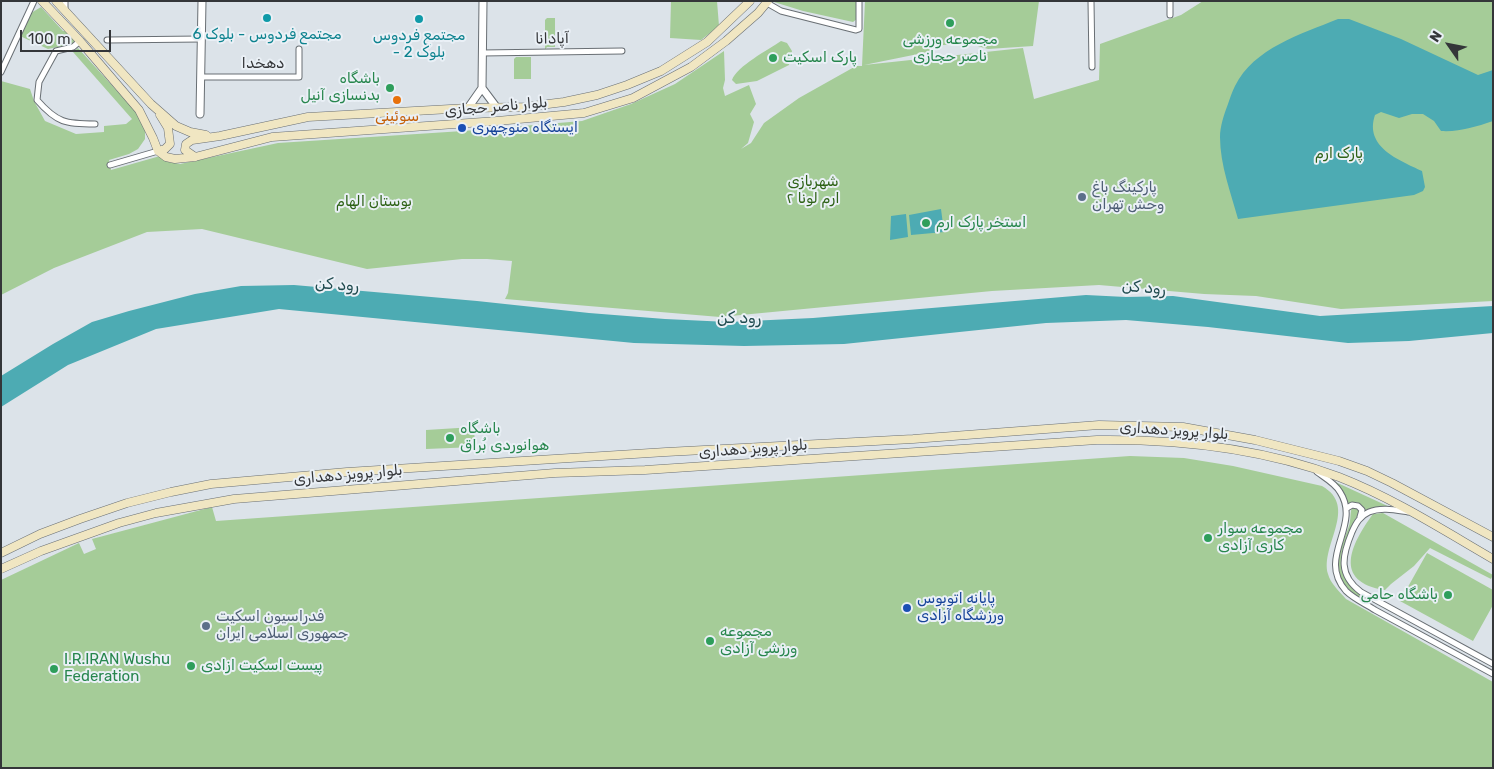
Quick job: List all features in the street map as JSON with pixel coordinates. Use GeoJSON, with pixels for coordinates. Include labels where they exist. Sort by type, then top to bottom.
{"type":"FeatureCollection","features":[{"type":"Feature","properties":{"kind":"main road"},"geometry":{"type":"LineString","coordinates":[[42,1],[80,41],[139,110],[158,151],[165,149],[170,144],[170,138],[165,123],[151,104]]}},
{"type":"Feature","properties":{"kind":"main road"},"geometry":{"type":"LineString","coordinates":[[56,1],[151,104],[176,126],[190,132],[220,136]]}},
{"type":"Feature","properties":{"kind":"main road","name":"بلوار ناصر حجازی"},"geometry":{"type":"LineString","coordinates":[[195,156],[185,150],[186,144],[192,140],[220,136],[308,117],[496,108],[564,102],[612,91],[661,71],[707,42],[750,1]]}},
{"type":"Feature","properties":{"kind":"main road","name":"بلوار ناصر حجازی"},"geometry":{"type":"LineString","coordinates":[[158,151],[175,159],[272,137],[584,113],[633,98],[691,67],[726,41],[768,2]]}},
{"type":"Feature","properties":{"kind":"main road","name":"بلوار پرویز دهداری"},"geometry":{"type":"LineString","coordinates":[[1,553],[40,534],[104,511],[171,492],[212,484],[347,472],[903,439],[1099,425],[1183,427],[1264,442],[1339,461],[1392,483],[1493,537]]}},
{"type":"Feature","properties":{"kind":"main road","name":"بلوار پرویز دهداری"},"geometry":{"type":"LineString","coordinates":[[1,568],[83,535],[119,523],[166,511],[263,496],[555,473],[645,470],[1097,440],[1147,440],[1221,447],[1310,467],[1365,489],[1412,512],[1493,559]]}},
{"type":"Feature","properties":{"kind":"street"},"geometry":{"type":"LineString","coordinates":[[1,72],[34,1]]}},
{"type":"Feature","properties":{"kind":"street"},"geometry":{"type":"LineString","coordinates":[[65,1],[65,12]]}},
{"type":"Feature","properties":{"kind":"street"},"geometry":{"type":"LineString","coordinates":[[200,114],[202,1]]}},
{"type":"Feature","properties":{"kind":"street"},"geometry":{"type":"LineString","coordinates":[[483,1],[482,88],[496,108]]}},
{"type":"Feature","properties":{"kind":"street"},"geometry":{"type":"LineString","coordinates":[[768,2],[773,8],[788,13],[856,30],[859,28],[859,1]]}},
{"type":"Feature","properties":{"kind":"street"},"geometry":{"type":"LineString","coordinates":[[1091,1],[1092,67]]}},
{"type":"Feature","properties":{"kind":"street"},"geometry":{"type":"LineString","coordinates":[[1170,1],[1170,15]]}},
{"type":"Feature","properties":{"kind":"street"},"geometry":{"type":"LineString","coordinates":[[107,40],[201,39]]}},
{"type":"Feature","properties":{"kind":"street"},"geometry":{"type":"LineString","coordinates":[[80,41],[73,47],[56,51],[39,82],[37,100],[49,114],[70,124],[95,124]]}},
{"type":"Feature","properties":{"kind":"street","name":"دهخدا"},"geometry":{"type":"LineString","coordinates":[[201,77],[299,77],[299,50]]}},
{"type":"Feature","properties":{"kind":"street","name":"آپادانا"},"geometry":{"type":"LineString","coordinates":[[482,53],[622,51]]}},
{"type":"Feature","properties":{"kind":"street"},"geometry":{"type":"LineString","coordinates":[[468,108],[482,88]]}},
{"type":"Feature","properties":{"kind":"street"},"geometry":{"type":"LineString","coordinates":[[110,165],[158,151]]}},
{"type":"Feature","properties":{"kind":"street"},"geometry":{"type":"LineString","coordinates":[[1310,467],[1335,485],[1341,492],[1347,508],[1346,525],[1336,552],[1335,566],[1339,580],[1346,590],[1376,610],[1493,674]]}},
{"type":"Feature","properties":{"kind":"street"},"geometry":{"type":"LineString","coordinates":[[1347,508],[1352,505],[1358,506],[1362,510],[1344,554],[1344,565],[1349,580],[1356,588],[1493,664]]}},
{"type":"Feature","properties":{"kind":"street"},"geometry":{"type":"LineString","coordinates":[[1360,517],[1370,511],[1381,509],[1412,512]]}},
{"type":"Feature","properties":{"kind":"green space"},"geometry":{"type":"Polygon","coordinates":[[[671,1],[717,1],[719,26],[701,40],[670,38],[671,1]]]}},
{"type":"Feature","properties":{"kind":"green space"},"geometry":{"type":"Polygon","coordinates":[[[857,1],[857,19],[853,22],[803,11],[774,2],[857,1]]]}},
{"type":"Feature","properties":{"kind":"green space","name":"پارک ارم"},"geometry":{"type":"Polygon","coordinates":[[[865,1],[1039,1],[1033,46],[988,49],[971,44],[943,45],[928,52],[864,65],[1023,48],[1034,99],[1099,80],[1100,44],[1181,15],[1203,1],[1493,1],[1493,301],[1341,309],[1256,296],[1204,294],[1099,285],[992,291],[720,317],[505,299],[508,293],[512,261],[462,259],[367,269],[202,229],[147,232],[54,268],[1,295],[1,81],[30,89],[45,121],[76,134],[104,132],[104,126],[126,124],[132,119],[73,52],[78,48],[138,114],[145,128],[145,139],[138,149],[109,160],[111,170],[160,156],[169,162],[180,164],[278,143],[582,121],[631,104],[675,84],[724,51],[725,80],[723,88],[725,96],[749,85],[756,104],[750,114],[754,122],[748,143],[741,149],[751,143],[764,123],[799,98],[856,66],[862,66],[865,1]]]}},
{"type":"Feature","properties":{"kind":"green space"},"geometry":{"type":"Polygon","coordinates":[[[41,7],[75,41],[72,44],[48,49],[20,36],[31,13],[41,7]]]}},
{"type":"Feature","properties":{"kind":"green space"},"geometry":{"type":"Polygon","coordinates":[[[547,18],[555,18],[555,47],[547,47],[545,50],[545,20],[547,18]]]}},
{"type":"Feature","properties":{"kind":"green space","name":"پارک اسکیت"},"geometry":{"type":"Polygon","coordinates":[[[781,41],[787,43],[792,51],[789,65],[757,81],[736,84],[732,80],[746,64],[781,41]]]}},
{"type":"Feature","properties":{"kind":"green space"},"geometry":{"type":"Polygon","coordinates":[[[516,57],[531,57],[531,79],[514,79],[514,59],[516,57]]]}},
{"type":"Feature","properties":{"kind":"green space","name":"باشگاه هوانوردی بُراق"},"geometry":{"type":"Polygon","coordinates":[[[474,427],[475,447],[426,449],[426,430],[474,427]]]}},
{"type":"Feature","properties":{"kind":"green space","name":"مجموعه ورزشی آزادی"},"geometry":{"type":"Polygon","coordinates":[[[1130,456],[1184,458],[1233,466],[1322,486],[1333,495],[1338,515],[1327,563],[1331,581],[1346,599],[1493,682],[1493,768],[1,768],[1,580],[79,543],[84,554],[96,549],[92,539],[212,507],[216,521],[1130,456]]]}},
{"type":"Feature","properties":{"kind":"green space"},"geometry":{"type":"Polygon","coordinates":[[[1331,480],[1392,508],[1378,507],[1365,511],[1357,502],[1348,504],[1342,491],[1331,480]]]}},
{"type":"Feature","properties":{"kind":"green space"},"geometry":{"type":"Polygon","coordinates":[[[1352,507],[1359,509],[1360,512],[1343,547],[1341,557],[1342,572],[1351,586],[1368,598],[1368,601],[1355,595],[1344,585],[1338,569],[1338,560],[1349,526],[1352,507]]]}},
{"type":"Feature","properties":{"kind":"green space"},"geometry":{"type":"Polygon","coordinates":[[[1383,513],[1493,575],[1491,579],[1430,548],[1414,566],[1385,590],[1368,586],[1358,579],[1352,570],[1353,549],[1358,537],[1373,514],[1383,513]]]}},
{"type":"Feature","properties":{"kind":"green space","name":"باشگاه حامی"},"geometry":{"type":"Polygon","coordinates":[[[1427,553],[1493,590],[1493,605],[1473,641],[1400,601],[1427,553]]]}},
{"type":"Feature","properties":{"kind":"water"},"geometry":{"type":"Polygon","coordinates":[[[1338,19],[1349,19],[1401,39],[1478,75],[1493,70],[1493,121],[1461,130],[1441,131],[1434,121],[1423,114],[1412,114],[1399,118],[1381,112],[1375,115],[1374,136],[1379,144],[1394,157],[1422,171],[1425,187],[1423,191],[1414,195],[1238,219],[1220,147],[1224,116],[1235,86],[1243,73],[1266,52],[1294,37],[1338,19]]]}},
{"type":"Feature","properties":{"kind":"water","name":"استخر پارک ارم"},"geometry":{"type":"Polygon","coordinates":[[[941,209],[944,232],[911,235],[909,215],[941,209]]]}},
{"type":"Feature","properties":{"kind":"water"},"geometry":{"type":"Polygon","coordinates":[[[906,214],[908,237],[890,240],[891,216],[906,214]]]}},
{"type":"Feature","properties":{"kind":"water"},"geometry":{"type":"Polygon","coordinates":[[[294,285],[589,313],[728,322],[813,318],[1086,295],[1126,297],[1173,296],[1320,316],[1493,306],[1493,333],[1409,341],[1348,343],[1126,320],[1046,323],[844,344],[744,346],[634,343],[279,309],[156,329],[68,365],[1,407],[1,376],[92,322],[195,294],[241,286],[294,285]]]}},
{"type":"Feature","properties":{"kind":"place","name":"مجتمع فردوس - بلوک 6"},"geometry":{"type":"Point","coordinates":[267,18]}},
{"type":"Feature","properties":{"kind":"place","name":"مجتمع فردوس - بلوک 2"},"geometry":{"type":"Point","coordinates":[419,19]}},
{"type":"Feature","properties":{"kind":"place","name":"مجموعه ورزشی ناصر حجازی"},"geometry":{"type":"Point","coordinates":[950,23]}},
{"type":"Feature","properties":{"kind":"place","name":"پارک اسکیت"},"geometry":{"type":"Point","coordinates":[773,58]}},
{"type":"Feature","properties":{"kind":"place","name":"باشگاه بدنسازی آنیل"},"geometry":{"type":"Point","coordinates":[390,88]}},
{"type":"Feature","properties":{"kind":"place","name":"سوئینی"},"geometry":{"type":"Point","coordinates":[397,100]}},
{"type":"Feature","properties":{"kind":"place","name":"ایستگاه منوچهری"},"geometry":{"type":"Point","coordinates":[462,128]}},
{"type":"Feature","properties":{"kind":"place","name":"پارکینگ باغ وحش تهران"},"geometry":{"type":"Point","coordinates":[1082,197]}},
{"type":"Feature","properties":{"kind":"place","name":"استخر پارک ارم"},"geometry":{"type":"Point","coordinates":[926,223]}},
{"type":"Feature","properties":{"kind":"place","name":"باشگاه هوانوردی بُراق"},"geometry":{"type":"Point","coordinates":[450,438]}},
{"type":"Feature","properties":{"kind":"place","name":"مجموعه سوار کاری آزادی"},"geometry":{"type":"Point","coordinates":[1208,538]}},
{"type":"Feature","properties":{"kind":"place","name":"باشگاه حامی"},"geometry":{"type":"Point","coordinates":[1448,595]}},
{"type":"Feature","properties":{"kind":"place","name":"پایانه اتوبوس ورزشگاه آزادی"},"geometry":{"type":"Point","coordinates":[907,608]}},
{"type":"Feature","properties":{"kind":"place","name":"فدراسیون اسکیت جمهوری اسلامی ایران"},"geometry":{"type":"Point","coordinates":[206,626]}},
{"type":"Feature","properties":{"kind":"place","name":"مجموعه ورزشی آزادی"},"geometry":{"type":"Point","coordinates":[710,641]}},
{"type":"Feature","properties":{"kind":"place","name":"پیست اسکیت ازادی"},"geometry":{"type":"Point","coordinates":[191,666]}},
{"type":"Feature","properties":{"kind":"place","name":"I.R.IRAN Wushu Federation"},"geometry":{"type":"Point","coordinates":[54,669]}},
{"type":"Feature","properties":{"kind":"park label","name":"شهربازی ارم لونا ۲"},"geometry":{"type":"Point","coordinates":[813,190]}},
{"type":"Feature","properties":{"kind":"park label","name":"بوستان الهام"},"geometry":{"type":"Point","coordinates":[374,202]}},
{"type":"Feature","properties":{"kind":"water label","name":"رود کن"},"geometry":{"type":"Point","coordinates":[337,285]}},
{"type":"Feature","properties":{"kind":"water label","name":"رود کن"},"geometry":{"type":"Point","coordinates":[1144,288]}},
{"type":"Feature","properties":{"kind":"water label","name":"رود کن"},"geometry":{"type":"Point","coordinates":[739,318]}}]}
